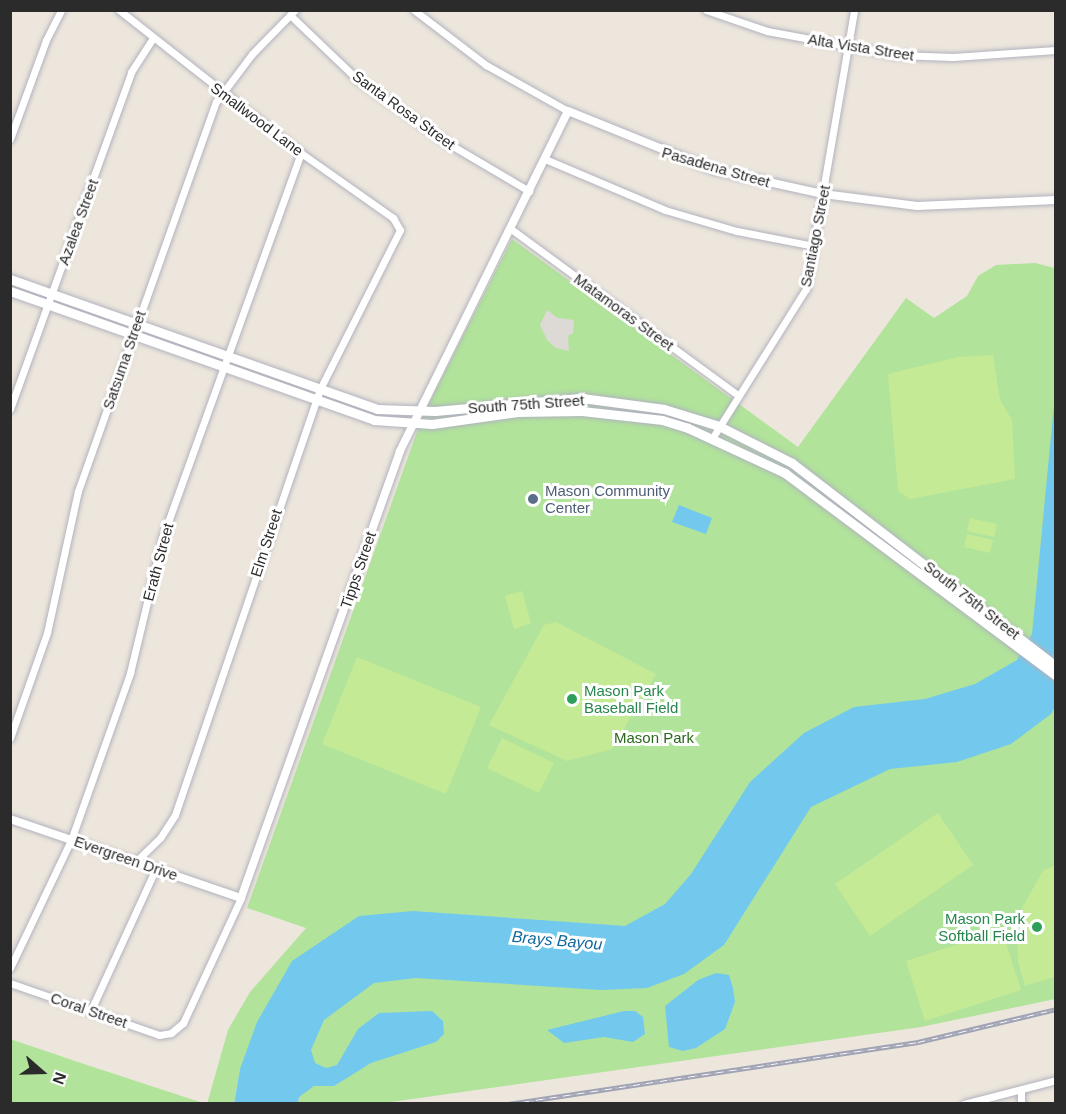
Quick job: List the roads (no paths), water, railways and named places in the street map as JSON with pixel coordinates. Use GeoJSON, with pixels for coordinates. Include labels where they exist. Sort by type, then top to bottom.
{"type":"FeatureCollection","features":[{"type":"Feature","properties":{"kind":"main road","name":"South 75th Street"},"geometry":{"type":"LineString","coordinates":[[10,279],[377,409],[419,411],[582,398],[664,409],[719,426],[792,463],[1009,635],[1056,676]]}},
{"type":"Feature","properties":{"kind":"main road","name":"South 75th Street"},"geometry":{"type":"LineString","coordinates":[[10,291],[225,365],[374,420],[412,423],[517,412],[582,411],[662,420],[713,437],[785,473],[1009,635],[1056,666]]}},
{"type":"Feature","properties":{"kind":"main road"},"geometry":{"type":"LineString","coordinates":[[582,398],[582,411]]}},
{"type":"Feature","properties":{"kind":"street"},"geometry":{"type":"LineString","coordinates":[[10,139],[46,40],[61,10]]}},
{"type":"Feature","properties":{"kind":"street","name":"Smallwood Lane"},"geometry":{"type":"LineString","coordinates":[[119,10],[153,39],[396,224]]}},
{"type":"Feature","properties":{"kind":"street","name":"Pasadena Street"},"geometry":{"type":"LineString","coordinates":[[414,10],[486,65],[568,111],[714,170],[823,194],[918,206],[989,206],[1056,200]]}},
{"type":"Feature","properties":{"kind":"street","name":"Alta Vista Street"},"geometry":{"type":"LineString","coordinates":[[706,10],[767,31],[848,48],[953,57],[1056,50]]}},
{"type":"Feature","properties":{"kind":"street","name":"Santiago Street"},"geometry":{"type":"LineString","coordinates":[[713,437],[802,298],[814,246],[854,10]]}},
{"type":"Feature","properties":{"kind":"street","name":"Satsuma Street"},"geometry":{"type":"LineString","coordinates":[[10,738],[47,633],[78,491],[222,92],[252,54],[292,13]]}},
{"type":"Feature","properties":{"kind":"street","name":"Santa Rosa Street"},"geometry":{"type":"LineString","coordinates":[[292,13],[358,80],[452,145],[529,191]]}},
{"type":"Feature","properties":{"kind":"street","name":"Azalea Street"},"geometry":{"type":"LineString","coordinates":[[10,410],[131,72],[153,39]]}},
{"type":"Feature","properties":{"kind":"street","name":"Tipps Street"},"geometry":{"type":"LineString","coordinates":[[167,1034],[183,1023],[241,898],[412,423],[568,111]]}},
{"type":"Feature","properties":{"kind":"street","name":"Erath Street"},"geometry":{"type":"LineString","coordinates":[[10,968],[71,840],[130,674],[163,536],[301,153]]}},
{"type":"Feature","properties":{"kind":"street"},"geometry":{"type":"LineString","coordinates":[[545,159],[665,210],[736,231],[814,246]]}},
{"type":"Feature","properties":{"kind":"street","name":"Elm Street"},"geometry":{"type":"LineString","coordinates":[[135,862],[160,838],[175,815],[320,389],[397,241],[400,230],[396,224]]}},
{"type":"Feature","properties":{"kind":"street","name":"Matamoras Street"},"geometry":{"type":"LineString","coordinates":[[511,229],[738,395]]}},
{"type":"Feature","properties":{"kind":"street","name":"Evergreen Drive"},"geometry":{"type":"LineString","coordinates":[[10,819],[241,898]]}},
{"type":"Feature","properties":{"kind":"street"},"geometry":{"type":"LineString","coordinates":[[91,1010],[156,868]]}},
{"type":"Feature","properties":{"kind":"street","name":"Coral Street"},"geometry":{"type":"LineString","coordinates":[[10,983],[159,1035],[167,1034]]}},
{"type":"Feature","properties":{"kind":"street"},"geometry":{"type":"LineString","coordinates":[[964,1104],[1056,1080]]}},
{"type":"Feature","properties":{"kind":"street"},"geometry":{"type":"LineString","coordinates":[[1021,1090],[1021,1104]]}},
{"type":"Feature","properties":{"kind":"water","name":"Brays Bayou"},"geometry":{"type":"Polygon","coordinates":[[[1055,394],[1056,705],[1051,714],[1011,744],[957,762],[890,769],[811,807],[724,945],[684,974],[647,988],[601,990],[416,978],[374,983],[324,1020],[311,1050],[315,1063],[326,1068],[337,1065],[358,1029],[379,1013],[432,1011],[443,1021],[444,1034],[436,1042],[371,1063],[334,1086],[314,1086],[299,1097],[298,1103],[234,1104],[240,1069],[257,1022],[292,961],[359,916],[413,911],[625,926],[665,904],[691,874],[750,782],[804,733],[854,707],[925,699],[975,684],[1017,660],[1032,634],[1055,394]]]}},
{"type":"Feature","properties":{"kind":"water"},"geometry":{"type":"Polygon","coordinates":[[[679,505],[712,518],[706,534],[672,522],[679,505]]]}},
{"type":"Feature","properties":{"kind":"water"},"geometry":{"type":"Polygon","coordinates":[[[716,973],[729,975],[733,988],[735,1002],[725,1029],[696,1048],[683,1051],[669,1047],[665,1006],[698,980],[716,973]]]}},
{"type":"Feature","properties":{"kind":"water"},"geometry":{"type":"Polygon","coordinates":[[[624,1011],[635,1011],[643,1017],[645,1034],[633,1042],[604,1037],[564,1043],[547,1030],[624,1011]]]}},
{"type":"Feature","properties":{"kind":"railway"},"geometry":{"type":"LineString","coordinates":[[508,1104],[918,1042],[1056,1009]]}},
{"type":"Feature","properties":{"kind":"place","name":"Mason Community Center"},"geometry":{"type":"Point","coordinates":[533,499]}},
{"type":"Feature","properties":{"kind":"place","name":"Mason Park Baseball Field"},"geometry":{"type":"Point","coordinates":[572,699]}},
{"type":"Feature","properties":{"kind":"place","name":"Mason Park Softball Field"},"geometry":{"type":"Point","coordinates":[1037,927]}},
{"type":"Feature","properties":{"kind":"park label","name":"Mason Park"},"geometry":{"type":"Point","coordinates":[654,738]}}]}
